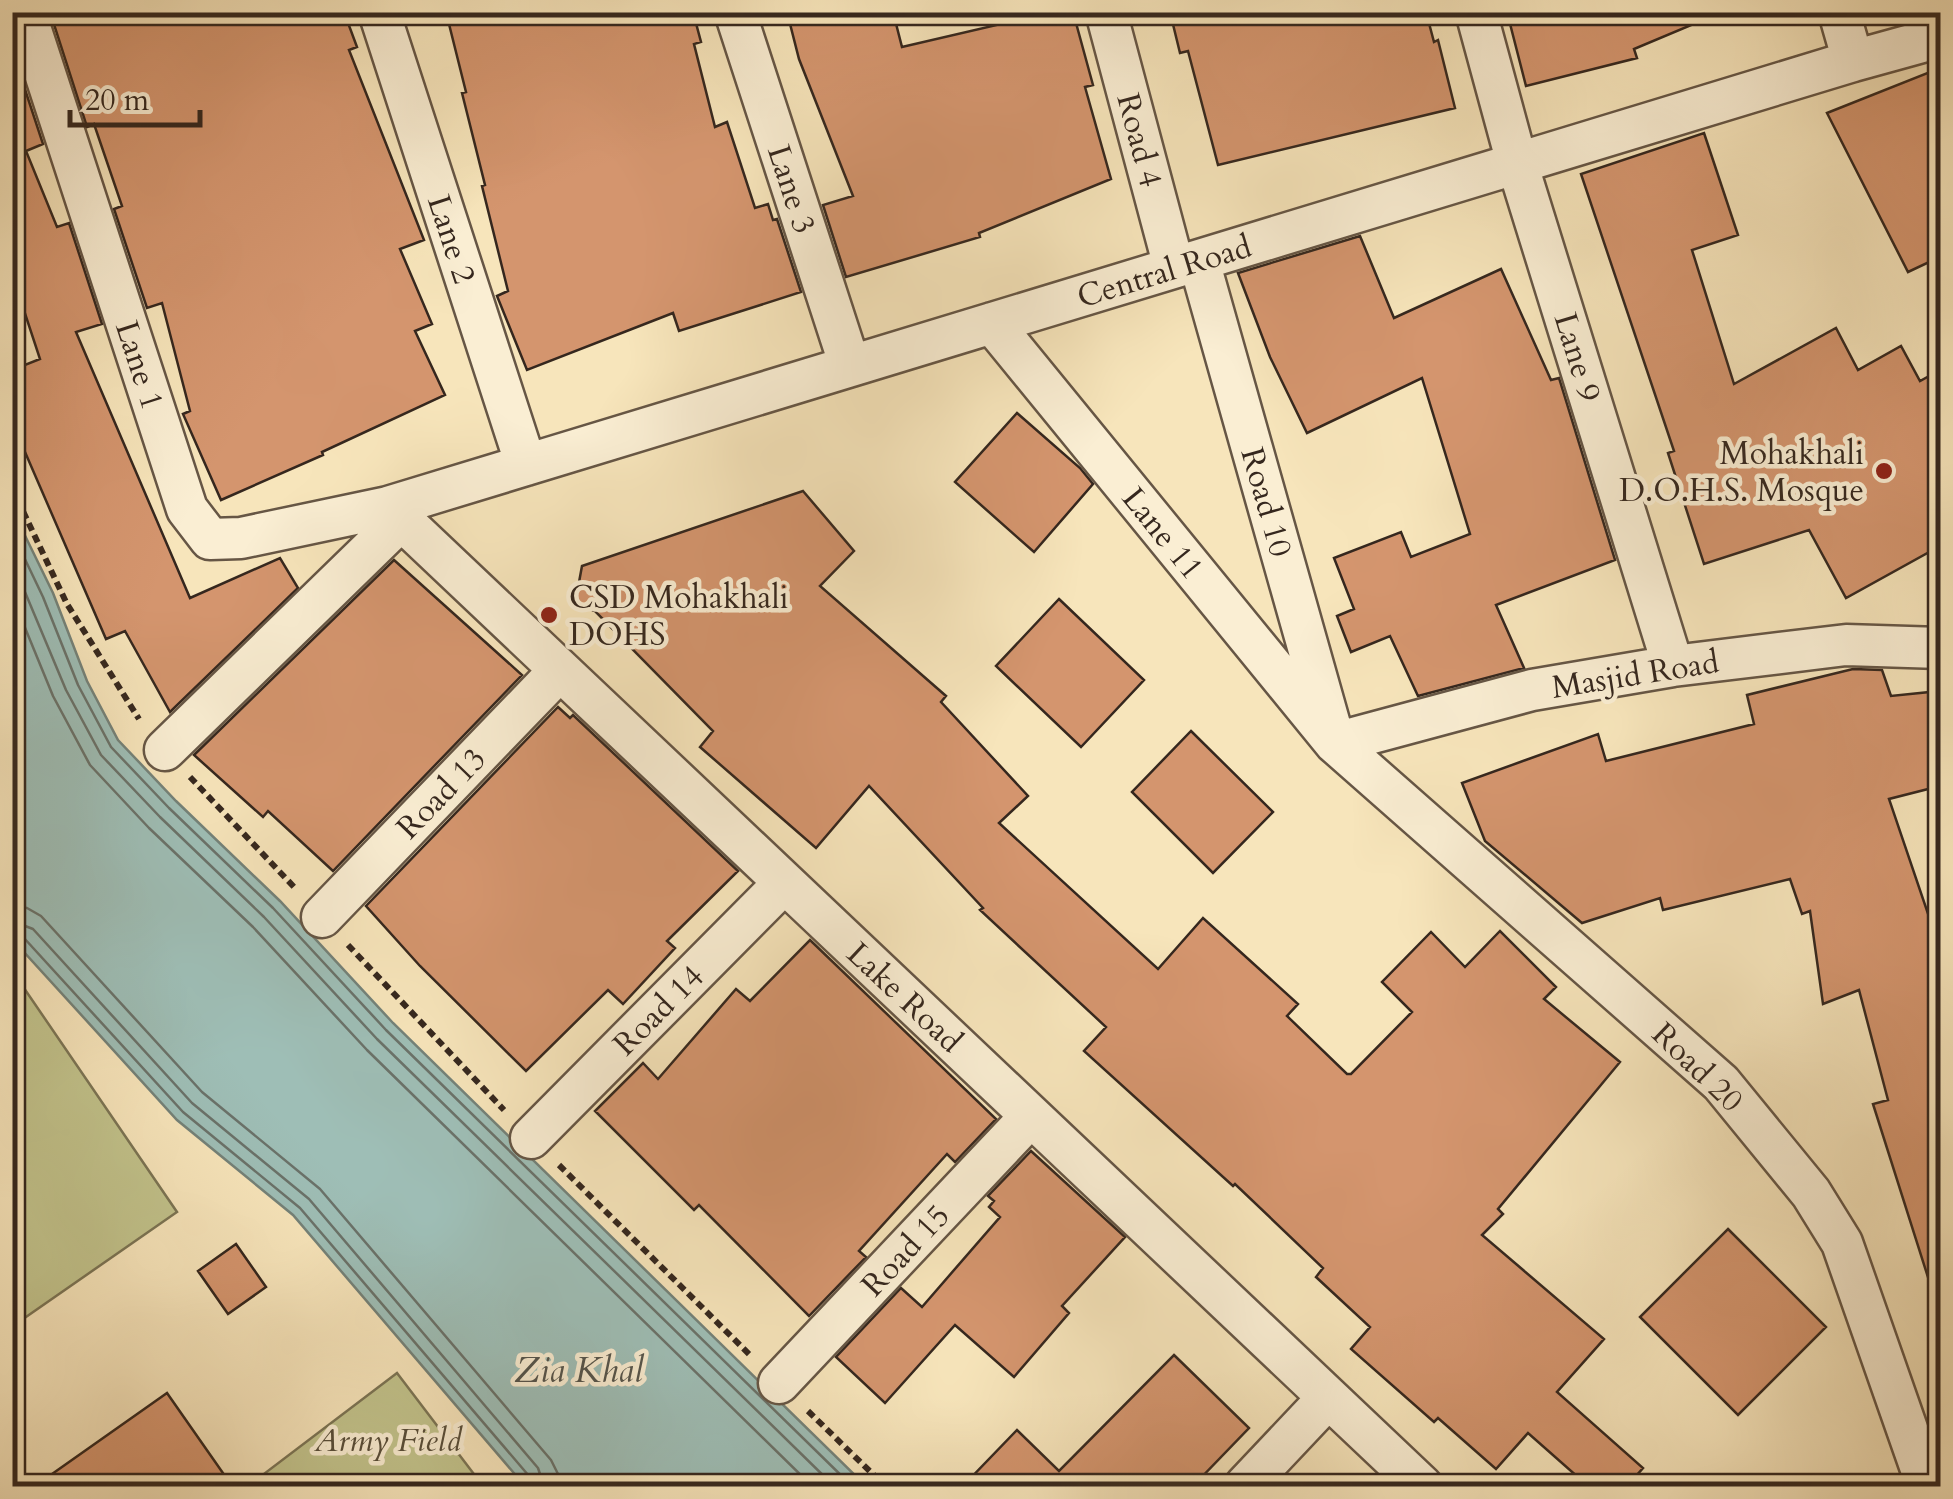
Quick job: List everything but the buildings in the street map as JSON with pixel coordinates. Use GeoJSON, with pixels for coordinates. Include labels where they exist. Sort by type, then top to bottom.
{"type":"FeatureCollection","features":[{"type":"Feature","properties":{"kind":"street","name":"Lane 1"},"geometry":{"type":"LineString","coordinates":[[25,12],[187,510],[210,539],[241,538],[394,514]]}},
{"type":"Feature","properties":{"kind":"street","name":"Lane 2"},"geometry":{"type":"LineString","coordinates":[[379,12],[526,465]]}},
{"type":"Feature","properties":{"kind":"street","name":"Lane 3"},"geometry":{"type":"LineString","coordinates":[[734,12],[850,366]]}},
{"type":"Feature","properties":{"kind":"street","name":"Road 4"},"geometry":{"type":"LineString","coordinates":[[1106,12],[1186,264]]}},
{"type":"Feature","properties":{"kind":"street","name":"Lane 9"},"geometry":{"type":"LineString","coordinates":[[1476,12],[1518,163],[1673,666]]}},
{"type":"Feature","properties":{"kind":"street"},"geometry":{"type":"LineString","coordinates":[[1839,12],[1853,60]]}},
{"type":"Feature","properties":{"kind":"street","name":"Central Road"},"geometry":{"type":"LineString","coordinates":[[394,514],[526,465],[1853,60],[1940,37]]}},
{"type":"Feature","properties":{"kind":"street","name":"Road 10"},"geometry":{"type":"LineString","coordinates":[[1186,264],[1336,743]]}},
{"type":"Feature","properties":{"kind":"street","name":"Lane 11"},"geometry":{"type":"LineString","coordinates":[[992,323],[1336,743]]}},
{"type":"Feature","properties":{"kind":"street","name":"Lake Road"},"geometry":{"type":"LineString","coordinates":[[394,514],[1422,1486]]}},
{"type":"Feature","properties":{"kind":"street"},"geometry":{"type":"LineString","coordinates":[[164,750],[394,514]]}},
{"type":"Feature","properties":{"kind":"street","name":"Masjid Road"},"geometry":{"type":"LineString","coordinates":[[1336,743],[1532,690],[1673,666],[1846,645],[1940,648]]}},
{"type":"Feature","properties":{"kind":"street","name":"Road 13"},"geometry":{"type":"LineString","coordinates":[[322,917],[560,670]]}},
{"type":"Feature","properties":{"kind":"street","name":"Road 20"},"geometry":{"type":"LineString","coordinates":[[1336,743],[1722,1083],[1811,1193],[1842,1243],[1927,1486]]}},
{"type":"Feature","properties":{"kind":"street","name":"Road 14"},"geometry":{"type":"LineString","coordinates":[[531,1138],[784,883]]}},
{"type":"Feature","properties":{"kind":"street","name":"Road 15"},"geometry":{"type":"LineString","coordinates":[[779,1383],[1031,1116]]}},
{"type":"Feature","properties":{"kind":"street"},"geometry":{"type":"LineString","coordinates":[[1245,1486],[1328,1398]]}},
{"type":"Feature","properties":{"kind":"path"},"geometry":{"type":"LineString","coordinates":[[12,488],[67,604],[142,725],[531,1138],[885,1486]]}},
{"type":"Feature","properties":{"kind":"green space"},"geometry":{"type":"Polygon","coordinates":[[[13,972],[177,1212],[12,1326],[13,972]]]}},
{"type":"Feature","properties":{"kind":"green space","name":"Army Field"},"geometry":{"type":"Polygon","coordinates":[[[397,1373],[483,1486],[248,1486],[397,1373]]]}},
{"type":"Feature","properties":{"kind":"water","name":"Zia Khal"},"geometry":{"type":"Polygon","coordinates":[[[12,509],[53,593],[87,681],[118,740],[280,901],[393,1023],[866,1486],[525,1486],[293,1215],[177,1120],[13,940],[12,509]]]}},
{"type":"Feature","properties":{"kind":"place","name":"Mohakhali D.O.H.S. Mosque"},"geometry":{"type":"Point","coordinates":[1884,471]}},
{"type":"Feature","properties":{"kind":"place","name":"CSD Mohakhali DOHS"},"geometry":{"type":"Point","coordinates":[549,615]}}]}
